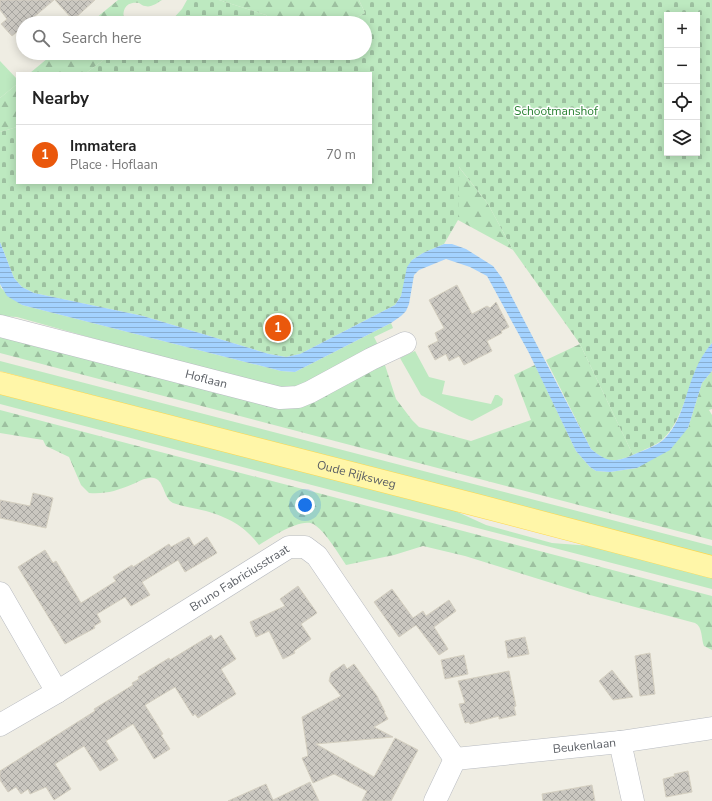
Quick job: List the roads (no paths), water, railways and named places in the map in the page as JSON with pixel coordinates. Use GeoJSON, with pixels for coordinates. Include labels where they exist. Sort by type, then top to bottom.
{"type":"FeatureCollection","features":[{"type":"Feature","properties":{"kind":"main road","name":"Oude Rijksweg"},"geometry":{"type":"LineString","coordinates":[[0,383],[712,567]]}},
{"type":"Feature","properties":{"kind":"street","name":"Hoflaan"},"geometry":{"type":"LineString","coordinates":[[0,326],[280,398],[298,397],[310,392],[371,359],[405,343]]}},
{"type":"Feature","properties":{"kind":"street","name":"Bruno Fabriciusstraat"},"geometry":{"type":"LineString","coordinates":[[0,725],[56,692],[289,547],[304,547],[317,556],[455,759]]}},
{"type":"Feature","properties":{"kind":"street"},"geometry":{"type":"LineString","coordinates":[[0,593],[56,692]]}},
{"type":"Feature","properties":{"kind":"street","name":"Beukenlaan"},"geometry":{"type":"LineString","coordinates":[[455,759],[620,742],[712,728]]}},
{"type":"Feature","properties":{"kind":"street"},"geometry":{"type":"LineString","coordinates":[[620,742],[633,801]]}},
{"type":"Feature","properties":{"kind":"street"},"geometry":{"type":"LineString","coordinates":[[435,801],[455,759]]}},
{"type":"Feature","properties":{"kind":"water"},"geometry":{"type":"Polygon","coordinates":[[[0,242],[14,278],[22,287],[34,293],[143,316],[269,354],[286,357],[300,354],[395,305],[401,296],[407,267],[412,260],[423,253],[444,244],[452,244],[466,249],[493,266],[502,278],[591,449],[602,457],[612,460],[622,459],[650,448],[663,440],[669,433],[679,417],[700,360],[712,343],[712,371],[702,383],[688,428],[670,450],[637,468],[610,472],[596,471],[590,467],[576,451],[529,353],[487,276],[470,267],[446,259],[419,270],[414,275],[409,304],[406,311],[401,316],[391,323],[295,372],[281,371],[22,305],[7,296],[0,284],[0,242]]]}},
{"type":"Feature","properties":{"kind":"place","name":"Immatera"},"geometry":{"type":"Point","coordinates":[278,328]}},
{"type":"Feature","properties":{"kind":"park label","name":"Schootmanshof"},"geometry":{"type":"Point","coordinates":[556,111]}}]}
